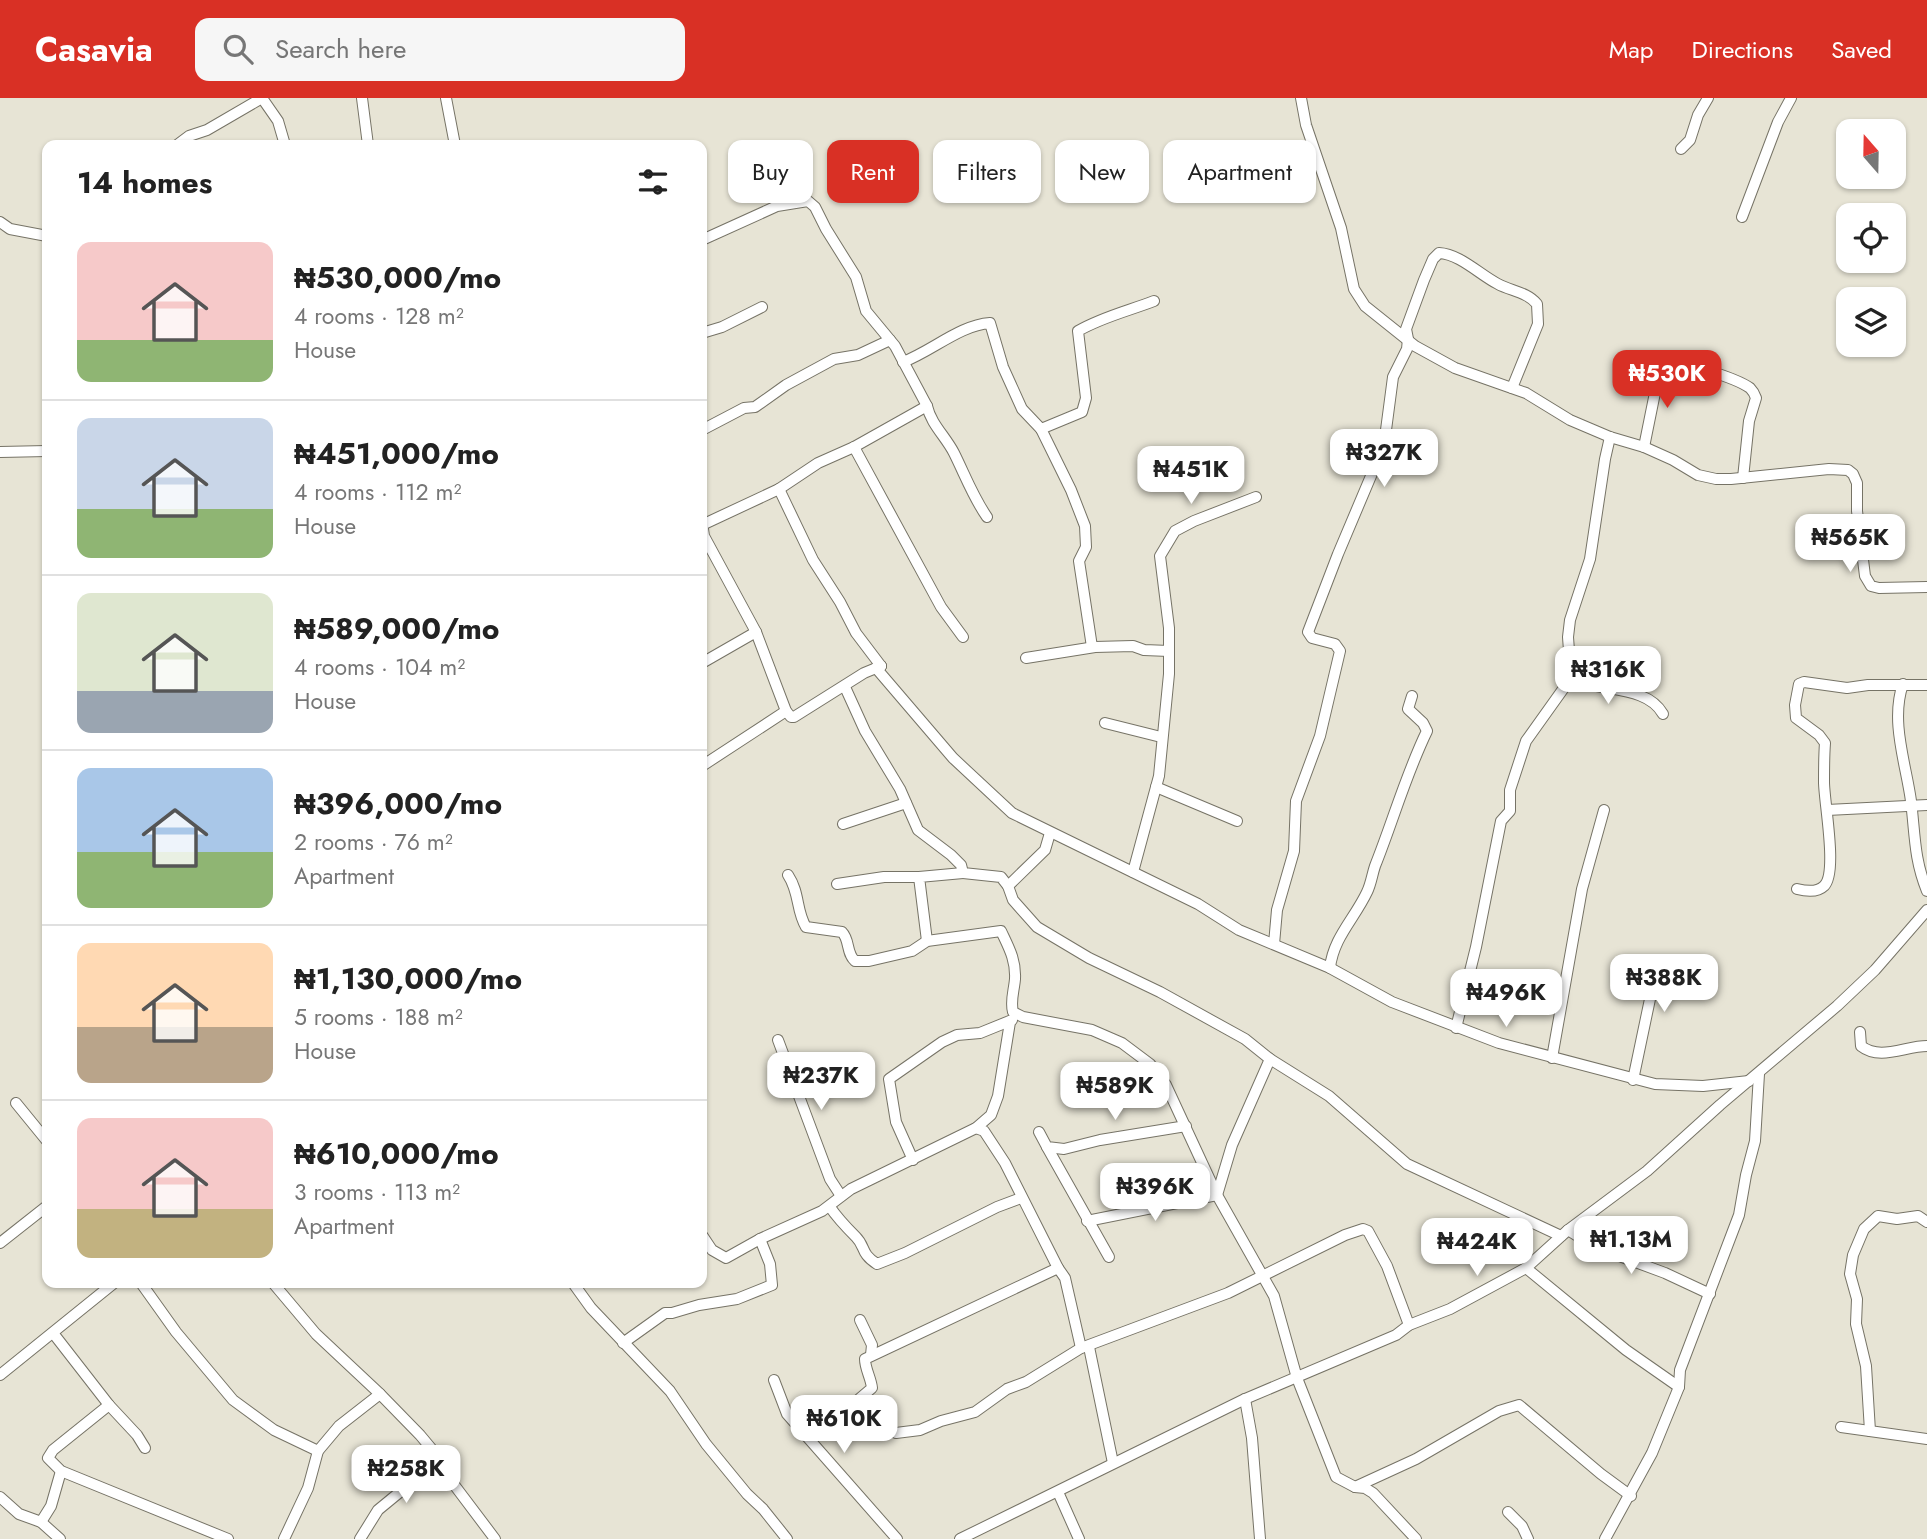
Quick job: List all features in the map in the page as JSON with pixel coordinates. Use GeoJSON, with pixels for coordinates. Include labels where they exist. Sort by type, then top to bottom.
{"type":"FeatureCollection","features":[{"type":"Feature","properties":{"kind":"street"},"geometry":{"type":"LineString","coordinates":[[184,140],[207,130],[262,98],[278,121],[284,140]]}},
{"type":"Feature","properties":{"kind":"street"},"geometry":{"type":"LineString","coordinates":[[362,98],[368,140]]}},
{"type":"Feature","properties":{"kind":"street"},"geometry":{"type":"LineString","coordinates":[[446,98],[454,140]]}},
{"type":"Feature","properties":{"kind":"street"},"geometry":{"type":"LineString","coordinates":[[1301,98],[1306,125],[1341,228],[1354,289],[1365,306],[1415,346],[1455,368],[1526,393],[1570,420],[1610,437],[1644,447],[1698,475],[1716,479],[1829,469],[1848,470],[1857,483],[1857,511],[1865,576],[1871,586],[1927,587]]}},
{"type":"Feature","properties":{"kind":"street"},"geometry":{"type":"LineString","coordinates":[[1681,149],[1690,141],[1698,115],[1708,98]]}},
{"type":"Feature","properties":{"kind":"street"},"geometry":{"type":"LineString","coordinates":[[1742,217],[1778,122],[1791,98]]}},
{"type":"Feature","properties":{"kind":"street"},"geometry":{"type":"LineString","coordinates":[[707,238],[778,206],[808,201],[815,207],[856,277],[866,311],[890,340],[903,362],[927,406],[929,415],[953,452],[967,484],[987,517]]}},
{"type":"Feature","properties":{"kind":"street"},"geometry":{"type":"LineString","coordinates":[[0,222],[10,229],[42,235]]}},
{"type":"Feature","properties":{"kind":"street"},"geometry":{"type":"LineString","coordinates":[[1274,944],[1277,910],[1294,851],[1296,801],[1320,736],[1340,651],[1335,644],[1312,638],[1308,632],[1379,457],[1387,430],[1394,377],[1407,349],[1406,329],[1433,259],[1439,253],[1451,256],[1499,285],[1527,295],[1537,304],[1538,324],[1512,388]]}},
{"type":"Feature","properties":{"kind":"street"},"geometry":{"type":"LineString","coordinates":[[1041,429],[1082,412],[1086,398],[1078,331],[1101,317],[1122,314],[1154,301]]}},
{"type":"Feature","properties":{"kind":"street"},"geometry":{"type":"LineString","coordinates":[[707,332],[761,307]]}},
{"type":"Feature","properties":{"kind":"street"},"geometry":{"type":"LineString","coordinates":[[903,362],[922,355],[977,324],[990,323],[1003,368],[1022,409],[1041,429],[1071,490],[1085,526],[1086,547],[1079,561],[1092,647]]}},
{"type":"Feature","properties":{"kind":"street"},"geometry":{"type":"LineString","coordinates":[[707,427],[744,408],[755,407],[786,385],[834,359],[858,355],[890,340]]}},
{"type":"Feature","properties":{"kind":"street"},"geometry":{"type":"LineString","coordinates":[[1644,447],[1663,362],[1675,362],[1696,368],[1750,388],[1756,398],[1749,421],[1742,478]]}},
{"type":"Feature","properties":{"kind":"street"},"geometry":{"type":"LineString","coordinates":[[707,522],[779,489],[818,463],[854,447],[927,406]]}},
{"type":"Feature","properties":{"kind":"street"},"geometry":{"type":"LineString","coordinates":[[1456,1028],[1476,947],[1501,821],[1510,811],[1510,790],[1526,741],[1571,678],[1567,637],[1590,559],[1610,437]]}},
{"type":"Feature","properties":{"kind":"street"},"geometry":{"type":"LineString","coordinates":[[854,447],[942,607],[964,637]]}},
{"type":"Feature","properties":{"kind":"street"},"geometry":{"type":"LineString","coordinates":[[0,452],[42,451]]}},
{"type":"Feature","properties":{"kind":"street"},"geometry":{"type":"LineString","coordinates":[[779,489],[802,540],[856,633],[881,666]]}},
{"type":"Feature","properties":{"kind":"street"},"geometry":{"type":"LineString","coordinates":[[1133,872],[1159,776],[1169,674],[1169,628],[1160,556],[1175,531],[1256,497]]}},
{"type":"Feature","properties":{"kind":"street"},"geometry":{"type":"LineString","coordinates":[[707,542],[756,632],[786,711],[791,717],[845,687],[864,673],[881,666]]}},
{"type":"Feature","properties":{"kind":"street"},"geometry":{"type":"LineString","coordinates":[[707,660],[756,632]]}},
{"type":"Feature","properties":{"kind":"street"},"geometry":{"type":"LineString","coordinates":[[1026,658],[1092,647],[1133,646],[1144,650],[1169,651]]}},
{"type":"Feature","properties":{"kind":"street"},"geometry":{"type":"LineString","coordinates":[[881,666],[876,668],[953,758],[1012,813],[1198,904],[1239,930],[1330,968],[1392,1002],[1499,1043],[1655,1084],[1703,1086],[1750,1081]]}},
{"type":"Feature","properties":{"kind":"street"},"geometry":{"type":"LineString","coordinates":[[1571,678],[1590,686],[1631,693],[1652,700],[1663,714]]}},
{"type":"Feature","properties":{"kind":"street"},"geometry":{"type":"LineString","coordinates":[[1797,890],[1824,886],[1828,880],[1830,843],[1824,785],[1825,743],[1797,718],[1794,705],[1799,684],[1804,682],[1846,688],[1868,685],[1927,685]]}},
{"type":"Feature","properties":{"kind":"street"},"geometry":{"type":"LineString","coordinates":[[1903,684],[1900,692],[1899,724],[1911,806],[1913,844],[1927,891]]}},
{"type":"Feature","properties":{"kind":"street"},"geometry":{"type":"LineString","coordinates":[[845,687],[865,731],[906,803],[918,830],[951,855],[961,865],[963,873]]}},
{"type":"Feature","properties":{"kind":"street"},"geometry":{"type":"LineString","coordinates":[[1330,968],[1343,930],[1368,889],[1415,754],[1427,731],[1423,723],[1408,709],[1412,696]]}},
{"type":"Feature","properties":{"kind":"street"},"geometry":{"type":"LineString","coordinates":[[707,763],[786,711]]}},
{"type":"Feature","properties":{"kind":"street"},"geometry":{"type":"LineString","coordinates":[[1105,723],[1161,737]]}},
{"type":"Feature","properties":{"kind":"street"},"geometry":{"type":"LineString","coordinates":[[1156,787],[1237,821]]}},
{"type":"Feature","properties":{"kind":"street"},"geometry":{"type":"LineString","coordinates":[[843,824],[906,803]]}},
{"type":"Feature","properties":{"kind":"street"},"geometry":{"type":"LineString","coordinates":[[1827,810],[1927,805]]}},
{"type":"Feature","properties":{"kind":"street"},"geometry":{"type":"LineString","coordinates":[[1552,1058],[1582,889],[1604,810]]}},
{"type":"Feature","properties":{"kind":"street"},"geometry":{"type":"LineString","coordinates":[[1008,886],[1045,850],[1050,833]]}},
{"type":"Feature","properties":{"kind":"street"},"geometry":{"type":"LineString","coordinates":[[837,884],[884,877],[963,873],[1001,877],[1010,894],[1037,927],[1056,940],[1245,1039],[1270,1059],[1329,1096],[1407,1164],[1595,1247],[1665,1273],[1710,1294]]}},
{"type":"Feature","properties":{"kind":"street"},"geometry":{"type":"LineString","coordinates":[[707,1242],[712,1250],[726,1258],[830,1207],[841,1196],[976,1128],[991,1115],[998,1096],[1013,1018],[1011,1005],[1015,981],[1014,960],[1001,931],[927,941],[912,951],[869,961],[855,961],[849,955],[848,944],[842,932],[806,927],[801,919],[798,896],[788,875]]}},
{"type":"Feature","properties":{"kind":"street"},"geometry":{"type":"LineString","coordinates":[[919,877],[927,941]]}},
{"type":"Feature","properties":{"kind":"street"},"geometry":{"type":"LineString","coordinates":[[960,1539],[1245,1399],[1396,1335],[1409,1325],[1450,1309],[1526,1268],[1565,1233],[1647,1171],[1759,1074],[1875,970],[1927,910]]}},
{"type":"Feature","properties":{"kind":"street"},"geometry":{"type":"LineString","coordinates":[[1622,983],[1644,989],[1650,999],[1633,1080]]}},
{"type":"Feature","properties":{"kind":"street"},"geometry":{"type":"LineString","coordinates":[[913,1160],[896,1122],[890,1079],[942,1042],[957,1035],[980,1033],[1013,1018],[1092,1030],[1122,1043],[1150,1064],[1166,1085],[1217,1195],[1274,1296],[1297,1378],[1336,1477],[1373,1493],[1416,1539]]}},
{"type":"Feature","properties":{"kind":"street"},"geometry":{"type":"LineString","coordinates":[[1860,1032],[1861,1046],[1869,1052],[1884,1053],[1927,1046]]}},
{"type":"Feature","properties":{"kind":"street"},"geometry":{"type":"LineString","coordinates":[[778,1040],[830,1179],[841,1196]]}},
{"type":"Feature","properties":{"kind":"street"},"geometry":{"type":"LineString","coordinates":[[1217,1195],[1232,1144],[1270,1059]]}},
{"type":"Feature","properties":{"kind":"street"},"geometry":{"type":"LineString","coordinates":[[1611,1537],[1652,1453],[1679,1387],[1680,1370],[1739,1215],[1755,1142],[1759,1074]]}},
{"type":"Feature","properties":{"kind":"street"},"geometry":{"type":"LineString","coordinates":[[16,1103],[42,1135]]}},
{"type":"Feature","properties":{"kind":"street"},"geometry":{"type":"LineString","coordinates":[[1047,1147],[1064,1150],[1082,1143],[1185,1126]]}},
{"type":"Feature","properties":{"kind":"street"},"geometry":{"type":"LineString","coordinates":[[976,1128],[984,1131],[1005,1163],[1065,1278],[1113,1463]]}},
{"type":"Feature","properties":{"kind":"street"},"geometry":{"type":"LineString","coordinates":[[1039,1132],[1109,1257]]}},
{"type":"Feature","properties":{"kind":"street"},"geometry":{"type":"LineString","coordinates":[[1087,1221],[1217,1195]]}},
{"type":"Feature","properties":{"kind":"street"},"geometry":{"type":"LineString","coordinates":[[830,1207],[846,1230],[860,1243],[864,1255],[877,1264],[1021,1198]]}},
{"type":"Feature","properties":{"kind":"street"},"geometry":{"type":"LineString","coordinates":[[0,1243],[42,1210]]}},
{"type":"Feature","properties":{"kind":"street"},"geometry":{"type":"LineString","coordinates":[[1870,1431],[1866,1366],[1856,1324],[1857,1299],[1850,1274],[1853,1255],[1864,1229],[1878,1216],[1897,1219],[1919,1216],[1927,1222]]}},
{"type":"Feature","properties":{"kind":"street"},"geometry":{"type":"LineString","coordinates":[[896,1433],[920,1430],[975,1412],[1007,1389],[1026,1382],[1085,1348],[1228,1293],[1345,1234],[1363,1229],[1368,1231],[1387,1266],[1409,1325]]}},
{"type":"Feature","properties":{"kind":"street"},"geometry":{"type":"LineString","coordinates":[[623,1343],[665,1313],[737,1299],[772,1285],[770,1264],[760,1239]]}},
{"type":"Feature","properties":{"kind":"street"},"geometry":{"type":"LineString","coordinates":[[802,1431],[852,1405],[872,1388],[865,1365],[865,1359],[871,1355],[1058,1268]]}},
{"type":"Feature","properties":{"kind":"street"},"geometry":{"type":"LineString","coordinates":[[1526,1268],[1626,1350],[1679,1387]]}},
{"type":"Feature","properties":{"kind":"street"},"geometry":{"type":"LineString","coordinates":[[0,1375],[108,1288]]}},
{"type":"Feature","properties":{"kind":"street"},"geometry":{"type":"LineString","coordinates":[[145,1288],[176,1332],[233,1400],[274,1430],[318,1451]]}},
{"type":"Feature","properties":{"kind":"street"},"geometry":{"type":"LineString","coordinates":[[278,1288],[316,1334],[380,1394],[440,1459],[452,1482],[495,1539]]}},
{"type":"Feature","properties":{"kind":"street"},"geometry":{"type":"LineString","coordinates":[[577,1288],[591,1308],[670,1391],[706,1444],[787,1539]]}},
{"type":"Feature","properties":{"kind":"street"},"geometry":{"type":"LineString","coordinates":[[860,1320],[872,1345],[871,1355]]}},
{"type":"Feature","properties":{"kind":"street"},"geometry":{"type":"LineString","coordinates":[[52,1333],[145,1448]]}},
{"type":"Feature","properties":{"kind":"street"},"geometry":{"type":"LineString","coordinates":[[774,1380],[787,1414],[897,1539]]}},
{"type":"Feature","properties":{"kind":"street"},"geometry":{"type":"LineString","coordinates":[[284,1539],[308,1488],[318,1451],[340,1426],[380,1394]]}},
{"type":"Feature","properties":{"kind":"street"},"geometry":{"type":"LineString","coordinates":[[1245,1399],[1252,1438],[1260,1539]]}},
{"type":"Feature","properties":{"kind":"street"},"geometry":{"type":"LineString","coordinates":[[109,1405],[53,1450],[48,1458],[61,1471],[212,1536],[229,1539]]}},
{"type":"Feature","properties":{"kind":"street"},"geometry":{"type":"LineString","coordinates":[[1354,1487],[1416,1459],[1499,1411],[1519,1405],[1631,1496]]}},
{"type":"Feature","properties":{"kind":"street"},"geometry":{"type":"LineString","coordinates":[[1842,1427],[1927,1439]]}},
{"type":"Feature","properties":{"kind":"street"},"geometry":{"type":"LineString","coordinates":[[360,1539],[378,1510],[440,1459]]}},
{"type":"Feature","properties":{"kind":"street"},"geometry":{"type":"LineString","coordinates":[[41,1522],[51,1506],[61,1471]]}},
{"type":"Feature","properties":{"kind":"street"},"geometry":{"type":"LineString","coordinates":[[1058,1492],[1079,1539]]}},
{"type":"Feature","properties":{"kind":"street"},"geometry":{"type":"LineString","coordinates":[[0,1497],[19,1514],[41,1522],[61,1539]]}},
{"type":"Feature","properties":{"kind":"street"},"geometry":{"type":"LineString","coordinates":[[1508,1512],[1522,1527],[1528,1539]]}}]}
